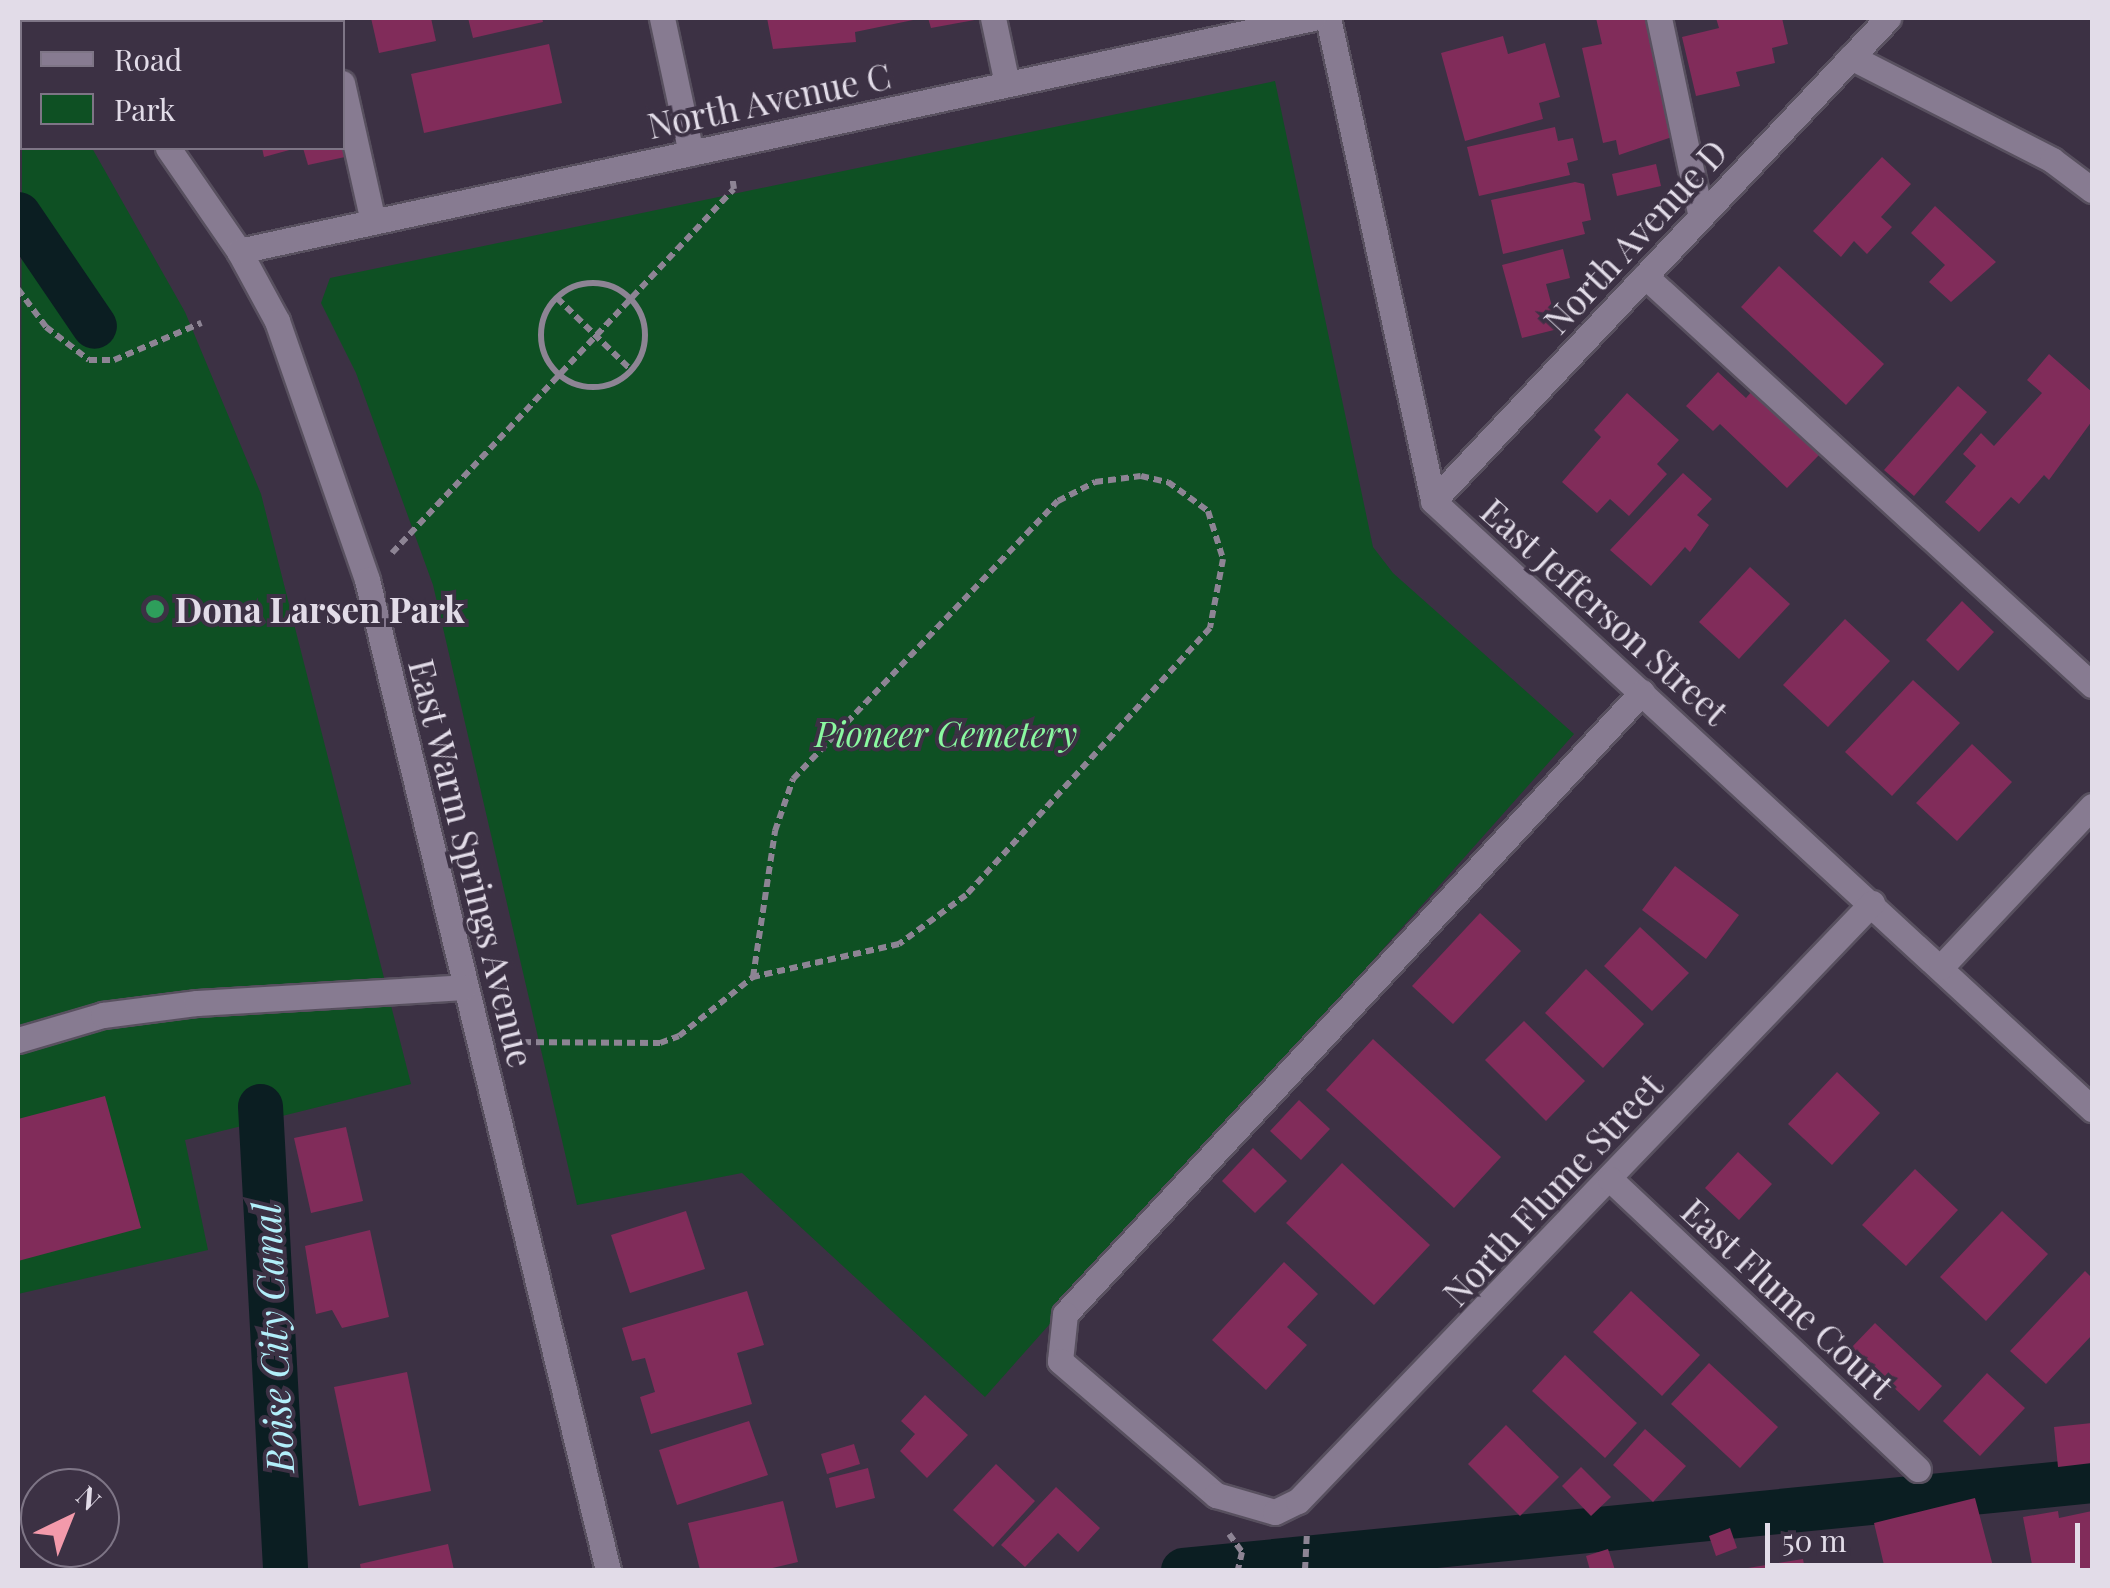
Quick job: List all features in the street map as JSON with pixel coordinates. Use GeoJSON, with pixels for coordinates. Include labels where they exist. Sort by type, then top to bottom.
{"type":"FeatureCollection","features":[{"type":"Feature","properties":{"kind":"street"},"geometry":{"type":"LineString","coordinates":[[662,18],[691,153]]}},
{"type":"Feature","properties":{"kind":"street"},"geometry":{"type":"LineString","coordinates":[[993,18],[1007,84]]}},
{"type":"Feature","properties":{"kind":"street","name":"North Avenue C"},"geometry":{"type":"LineString","coordinates":[[239,251],[1314,18]]}},
{"type":"Feature","properties":{"kind":"street","name":"East Jefferson Street"},"geometry":{"type":"LineString","coordinates":[[1328,18],[1433,501],[2092,1109]]}},
{"type":"Feature","properties":{"kind":"street"},"geometry":{"type":"LineString","coordinates":[[1659,18],[1701,217]]}},
{"type":"Feature","properties":{"kind":"street","name":"North Avenue D"},"geometry":{"type":"LineString","coordinates":[[1433,501],[1888,18]]}},
{"type":"Feature","properties":{"kind":"street"},"geometry":{"type":"LineString","coordinates":[[1851,57],[2052,160],[2092,190]]}},
{"type":"Feature","properties":{"kind":"street"},"geometry":{"type":"LineString","coordinates":[[345,98],[372,222]]}},
{"type":"Feature","properties":{"kind":"street","name":"East Warm Springs Avenue"},"geometry":{"type":"LineString","coordinates":[[169,150],[239,251],[277,321],[368,580],[608,1570]]}},
{"type":"Feature","properties":{"kind":"street"},"geometry":{"type":"LineString","coordinates":[[1645,276],[2092,685]]}},
{"type":"Feature","properties":{"kind":"street","name":"North Flume Street"},"geometry":{"type":"LineString","coordinates":[[1642,692],[1065,1314],[1060,1361],[1198,1484],[1248,1508],[1274,1512],[1328,1476],[1872,903]]}},
{"type":"Feature","properties":{"kind":"street"},"geometry":{"type":"LineString","coordinates":[[1940,967],[2092,806]]}},
{"type":"Feature","properties":{"kind":"street"},"geometry":{"type":"LineString","coordinates":[[18,1040],[102,1015],[197,1003],[466,987]]}},
{"type":"Feature","properties":{"kind":"street","name":"East Flume Court"},"geometry":{"type":"LineString","coordinates":[[1610,1179],[1918,1468]]}},
{"type":"Feature","properties":{"kind":"path"},"geometry":{"type":"LineString","coordinates":[[368,580],[557,372],[734,189],[726,145]]}},
{"type":"Feature","properties":{"kind":"path"},"geometry":{"type":"LineString","coordinates":[[596,282],[630,297],[645,326],[645,343],[632,371],[598,388],[557,372],[541,336],[556,298],[596,282]]}},
{"type":"Feature","properties":{"kind":"path"},"geometry":{"type":"LineString","coordinates":[[18,288],[46,327],[89,360],[114,360],[201,323]]}},
{"type":"Feature","properties":{"kind":"path"},"geometry":{"type":"LineString","coordinates":[[556,298],[632,371]]}},
{"type":"Feature","properties":{"kind":"path"},"geometry":{"type":"LineString","coordinates":[[479,1042],[660,1043],[679,1036],[752,977],[899,944],[966,896],[1210,628],[1223,559],[1208,512],[1168,482],[1142,476],[1095,482],[1058,502],[794,779],[775,831],[752,977]]}},
{"type":"Feature","properties":{"kind":"path"},"geometry":{"type":"LineString","coordinates":[[1306,1570],[1308,1537]]}},
{"type":"Feature","properties":{"kind":"path"},"geometry":{"type":"LineString","coordinates":[[1238,1570],[1242,1552]]}},
{"type":"Feature","properties":{"kind":"green space","name":"Pioneer Cemetery"},"geometry":{"type":"Polygon","coordinates":[[[1275,81],[1373,547],[1393,573],[1574,734],[985,1397],[742,1173],[577,1205],[433,585],[356,373],[321,303],[330,278],[1275,81]]]}},
{"type":"Feature","properties":{"kind":"green space","name":"Dona Larsen Park"},"geometry":{"type":"Polygon","coordinates":[[[22,150],[93,150],[185,312],[261,494],[411,1084],[185,1140],[208,1250],[18,1294],[22,150]]]}},
{"type":"Feature","properties":{"kind":"building"},"geometry":{"type":"Polygon","coordinates":[[[199,18],[279,20],[200,20],[199,18]]]}},
{"type":"Feature","properties":{"kind":"building"},"geometry":{"type":"Polygon","coordinates":[[[371,18],[431,18],[436,41],[379,53],[371,18]]]}},
{"type":"Feature","properties":{"kind":"building"},"geometry":{"type":"Polygon","coordinates":[[[468,18],[542,18],[543,22],[473,38],[468,18]]]}},
{"type":"Feature","properties":{"kind":"building"},"geometry":{"type":"Polygon","coordinates":[[[767,18],[918,19],[855,32],[856,42],[773,49],[767,18]]]}},
{"type":"Feature","properties":{"kind":"building"},"geometry":{"type":"Polygon","coordinates":[[[928,18],[980,18],[980,19],[931,28],[928,18]]]}},
{"type":"Feature","properties":{"kind":"building"},"geometry":{"type":"Polygon","coordinates":[[[1596,18],[1646,18],[1672,137],[1619,155],[1616,140],[1603,143],[1582,48],[1602,44],[1596,18]]]}},
{"type":"Feature","properties":{"kind":"building"},"geometry":{"type":"Polygon","coordinates":[[[1716,18],[1782,18],[1788,44],[1772,48],[1775,63],[1736,72],[1740,86],[1696,96],[1682,37],[1719,28],[1716,18]]]}},
{"type":"Feature","properties":{"kind":"building"},"geometry":{"type":"Polygon","coordinates":[[[1503,36],[1508,54],[1545,43],[1560,97],[1539,103],[1543,119],[1465,141],[1441,53],[1503,36]]]}},
{"type":"Feature","properties":{"kind":"building"},"geometry":{"type":"Polygon","coordinates":[[[549,44],[562,103],[424,133],[411,74],[549,44]]]}},
{"type":"Feature","properties":{"kind":"building"},"geometry":{"type":"Polygon","coordinates":[[[1555,127],[1558,141],[1573,138],[1578,160],[1567,163],[1570,175],[1479,196],[1467,147],[1555,127]]]}},
{"type":"Feature","properties":{"kind":"building"},"geometry":{"type":"Polygon","coordinates":[[[262,150],[289,150],[264,157],[262,150]]]}},
{"type":"Feature","properties":{"kind":"building"},"geometry":{"type":"Polygon","coordinates":[[[304,150],[343,150],[345,157],[308,165],[304,150]]]}},
{"type":"Feature","properties":{"kind":"building"},"geometry":{"type":"Polygon","coordinates":[[[1882,157],[1911,184],[1881,217],[1892,227],[1867,254],[1854,241],[1841,257],[1813,231],[1882,157]]]}},
{"type":"Feature","properties":{"kind":"building"},"geometry":{"type":"Polygon","coordinates":[[[1656,164],[1661,186],[1617,196],[1612,174],[1656,164]]]}},
{"type":"Feature","properties":{"kind":"building"},"geometry":{"type":"Polygon","coordinates":[[[1575,182],[1584,184],[1591,220],[1582,222],[1585,234],[1503,254],[1491,200],[1575,182]]]}},
{"type":"Feature","properties":{"kind":"building"},"geometry":{"type":"Polygon","coordinates":[[[1935,206],[1996,262],[1951,302],[1929,282],[1945,265],[1911,233],[1935,206]]]}},
{"type":"Feature","properties":{"kind":"building"},"geometry":{"type":"Polygon","coordinates":[[[1563,249],[1570,278],[1546,284],[1558,329],[1522,338],[1502,265],[1563,249]]]}},
{"type":"Feature","properties":{"kind":"building"},"geometry":{"type":"Polygon","coordinates":[[[1779,266],[1884,364],[1846,405],[1741,307],[1779,266]]]}},
{"type":"Feature","properties":{"kind":"building"},"geometry":{"type":"Polygon","coordinates":[[[2049,354],[2092,392],[2092,421],[2049,480],[2044,475],[2019,504],[2011,497],[1979,532],[1945,502],[1976,466],[1963,454],[1981,433],[1994,446],[2042,393],[2027,380],[2049,354]]]}},
{"type":"Feature","properties":{"kind":"building"},"geometry":{"type":"Polygon","coordinates":[[[1718,372],[1746,398],[1752,391],[1819,455],[1787,488],[1720,424],[1713,431],[1686,406],[1718,372]]]}},
{"type":"Feature","properties":{"kind":"building"},"geometry":{"type":"Polygon","coordinates":[[[1958,386],[1987,412],[1914,496],[1884,470],[1958,386]]]}},
{"type":"Feature","properties":{"kind":"building"},"geometry":{"type":"Polygon","coordinates":[[[1627,393],[1679,440],[1657,464],[1667,474],[1629,516],[1610,499],[1597,513],[1562,482],[1601,437],[1594,430],[1627,393]]]}},
{"type":"Feature","properties":{"kind":"building"},"geometry":{"type":"Polygon","coordinates":[[[1683,473],[1712,499],[1697,515],[1709,525],[1690,552],[1685,547],[1651,586],[1610,550],[1683,473]]]}},
{"type":"Feature","properties":{"kind":"building"},"geometry":{"type":"Polygon","coordinates":[[[1750,567],[1790,604],[1739,659],[1699,622],[1750,567]]]}},
{"type":"Feature","properties":{"kind":"building"},"geometry":{"type":"Polygon","coordinates":[[[1962,601],[1994,632],[1958,671],[1926,640],[1962,601]]]}},
{"type":"Feature","properties":{"kind":"building"},"geometry":{"type":"Polygon","coordinates":[[[1845,619],[1890,661],[1828,727],[1783,685],[1845,619]]]}},
{"type":"Feature","properties":{"kind":"building"},"geometry":{"type":"Polygon","coordinates":[[[1913,680],[1960,723],[1892,796],[1845,752],[1913,680]]]}},
{"type":"Feature","properties":{"kind":"building"},"geometry":{"type":"Polygon","coordinates":[[[1972,744],[2012,782],[1957,841],[1916,803],[1972,744]]]}},
{"type":"Feature","properties":{"kind":"building"},"geometry":{"type":"Polygon","coordinates":[[[1675,866],[1739,915],[1706,959],[1642,910],[1675,866]]]}},
{"type":"Feature","properties":{"kind":"building"},"geometry":{"type":"Polygon","coordinates":[[[1480,913],[1521,951],[1453,1024],[1412,986],[1480,913]]]}},
{"type":"Feature","properties":{"kind":"building"},"geometry":{"type":"Polygon","coordinates":[[[1640,927],[1689,973],[1652,1011],[1604,966],[1640,927]]]}},
{"type":"Feature","properties":{"kind":"building"},"geometry":{"type":"Polygon","coordinates":[[[1586,969],[1644,1024],[1603,1068],[1545,1013],[1586,969]]]}},
{"type":"Feature","properties":{"kind":"building"},"geometry":{"type":"Polygon","coordinates":[[[1524,1021],[1585,1081],[1546,1121],[1485,1060],[1524,1021]]]}},
{"type":"Feature","properties":{"kind":"building"},"geometry":{"type":"Polygon","coordinates":[[[1373,1039],[1501,1157],[1454,1208],[1326,1090],[1373,1039]]]}},
{"type":"Feature","properties":{"kind":"building"},"geometry":{"type":"Polygon","coordinates":[[[1837,1072],[1880,1113],[1832,1165],[1788,1124],[1837,1072]]]}},
{"type":"Feature","properties":{"kind":"building"},"geometry":{"type":"Polygon","coordinates":[[[105,1096],[141,1228],[18,1261],[18,1119],[105,1096]]]}},
{"type":"Feature","properties":{"kind":"building"},"geometry":{"type":"Polygon","coordinates":[[[1299,1100],[1330,1129],[1301,1160],[1270,1131],[1299,1100]]]}},
{"type":"Feature","properties":{"kind":"building"},"geometry":{"type":"Polygon","coordinates":[[[346,1127],[363,1201],[311,1213],[294,1138],[346,1127]]]}},
{"type":"Feature","properties":{"kind":"building"},"geometry":{"type":"Polygon","coordinates":[[[1253,1148],[1287,1181],[1255,1213],[1222,1181],[1253,1148]]]}},
{"type":"Feature","properties":{"kind":"building"},"geometry":{"type":"Polygon","coordinates":[[[1738,1152],[1772,1184],[1739,1220],[1705,1188],[1738,1152]]]}},
{"type":"Feature","properties":{"kind":"building"},"geometry":{"type":"Polygon","coordinates":[[[1342,1163],[1430,1245],[1374,1305],[1286,1223],[1342,1163]]]}},
{"type":"Feature","properties":{"kind":"building"},"geometry":{"type":"Polygon","coordinates":[[[1915,1169],[1958,1210],[1906,1266],[1862,1225],[1915,1169]]]}},
{"type":"Feature","properties":{"kind":"building"},"geometry":{"type":"Polygon","coordinates":[[[686,1211],[705,1269],[630,1293],[611,1235],[686,1211]]]}},
{"type":"Feature","properties":{"kind":"building"},"geometry":{"type":"Polygon","coordinates":[[[2002,1211],[2048,1254],[1986,1321],[1940,1277],[2002,1211]]]}},
{"type":"Feature","properties":{"kind":"building"},"geometry":{"type":"Polygon","coordinates":[[[370,1230],[389,1317],[342,1328],[332,1310],[316,1314],[305,1246],[370,1230]]]}},
{"type":"Feature","properties":{"kind":"building"},"geometry":{"type":"Polygon","coordinates":[[[1284,1262],[1318,1294],[1287,1327],[1307,1345],[1266,1390],[1212,1340],[1284,1262]]]}},
{"type":"Feature","properties":{"kind":"building"},"geometry":{"type":"Polygon","coordinates":[[[2085,1271],[2092,1278],[2092,1335],[2046,1384],[2010,1351],[2085,1271]]]}},
{"type":"Feature","properties":{"kind":"building"},"geometry":{"type":"Polygon","coordinates":[[[747,1291],[764,1345],[737,1353],[752,1404],[651,1434],[640,1397],[655,1392],[645,1358],[632,1361],[622,1328],[747,1291]]]}},
{"type":"Feature","properties":{"kind":"building"},"geometry":{"type":"Polygon","coordinates":[[[1631,1291],[1700,1355],[1662,1396],[1593,1332],[1631,1291]]]}},
{"type":"Feature","properties":{"kind":"building"},"geometry":{"type":"Polygon","coordinates":[[[1875,1323],[1942,1386],[1919,1411],[1851,1348],[1875,1323]]]}},
{"type":"Feature","properties":{"kind":"building"},"geometry":{"type":"Polygon","coordinates":[[[1565,1355],[1637,1423],[1605,1458],[1532,1391],[1565,1355]]]}},
{"type":"Feature","properties":{"kind":"building"},"geometry":{"type":"Polygon","coordinates":[[[1709,1363],[1778,1427],[1740,1468],[1671,1404],[1709,1363]]]}},
{"type":"Feature","properties":{"kind":"building"},"geometry":{"type":"Polygon","coordinates":[[[407,1372],[431,1491],[359,1506],[334,1387],[407,1372]]]}},
{"type":"Feature","properties":{"kind":"building"},"geometry":{"type":"Polygon","coordinates":[[[1987,1373],[2025,1408],[1980,1456],[1943,1421],[1987,1373]]]}},
{"type":"Feature","properties":{"kind":"building"},"geometry":{"type":"Polygon","coordinates":[[[925,1395],[968,1435],[927,1478],[900,1451],[915,1434],[901,1421],[925,1395]]]}},
{"type":"Feature","properties":{"kind":"building"},"geometry":{"type":"Polygon","coordinates":[[[749,1421],[768,1475],[677,1505],[659,1450],[749,1421]]]}},
{"type":"Feature","properties":{"kind":"building"},"geometry":{"type":"Polygon","coordinates":[[[2092,1423],[2092,1463],[2058,1467],[2054,1427],[2092,1423]]]}},
{"type":"Feature","properties":{"kind":"building"},"geometry":{"type":"Polygon","coordinates":[[[1506,1425],[1559,1477],[1520,1516],[1468,1464],[1506,1425]]]}},
{"type":"Feature","properties":{"kind":"building"},"geometry":{"type":"Polygon","coordinates":[[[1645,1429],[1686,1466],[1653,1502],[1613,1465],[1645,1429]]]}},
{"type":"Feature","properties":{"kind":"building"},"geometry":{"type":"Polygon","coordinates":[[[854,1444],[860,1464],[827,1474],[821,1454],[854,1444]]]}},
{"type":"Feature","properties":{"kind":"building"},"geometry":{"type":"Polygon","coordinates":[[[996,1464],[1035,1501],[993,1547],[953,1510],[996,1464]]]}},
{"type":"Feature","properties":{"kind":"building"},"geometry":{"type":"Polygon","coordinates":[[[1581,1467],[1611,1497],[1591,1516],[1562,1486],[1581,1467]]]}},
{"type":"Feature","properties":{"kind":"building"},"geometry":{"type":"Polygon","coordinates":[[[868,1468],[875,1498],[836,1508],[829,1478],[868,1468]]]}},
{"type":"Feature","properties":{"kind":"building"},"geometry":{"type":"Polygon","coordinates":[[[1056,1487],[1100,1528],[1078,1552],[1058,1533],[1025,1567],[1001,1545],[1056,1487]]]}},
{"type":"Feature","properties":{"kind":"building"},"geometry":{"type":"Polygon","coordinates":[[[1975,1498],[1994,1570],[1870,1570],[1884,1565],[1874,1523],[1975,1498]]]}},
{"type":"Feature","properties":{"kind":"building"},"geometry":{"type":"Polygon","coordinates":[[[783,1501],[798,1562],[764,1570],[700,1570],[688,1523],[783,1501]]]}},
{"type":"Feature","properties":{"kind":"building"},"geometry":{"type":"Polygon","coordinates":[[[2058,1511],[2059,1518],[2092,1511],[2092,1570],[2033,1570],[2023,1517],[2058,1511]]]}},
{"type":"Feature","properties":{"kind":"building"},"geometry":{"type":"Polygon","coordinates":[[[1730,1528],[1737,1548],[1716,1556],[1709,1536],[1730,1528]]]}},
{"type":"Feature","properties":{"kind":"building"},"geometry":{"type":"Polygon","coordinates":[[[448,1544],[454,1570],[361,1570],[360,1564],[448,1544]]]}},
{"type":"Feature","properties":{"kind":"building"},"geometry":{"type":"Polygon","coordinates":[[[1608,1549],[1615,1570],[1590,1570],[1586,1556],[1608,1549]]]}},
{"type":"Feature","properties":{"kind":"building"},"geometry":{"type":"Polygon","coordinates":[[[1803,1559],[1805,1570],[1748,1570],[1748,1568],[1803,1559]]]}},
{"type":"Feature","properties":{"kind":"waterway","name":"Boise City Canal"},"geometry":{"type":"LineString","coordinates":[[18,214],[94,326]]}},
{"type":"Feature","properties":{"kind":"waterway","name":"Boise City Canal"},"geometry":{"type":"LineString","coordinates":[[260,1106],[285,1570]]}},
{"type":"Feature","properties":{"kind":"waterway"},"geometry":{"type":"LineString","coordinates":[[1183,1570],[2092,1480]]}},
{"type":"Feature","properties":{"kind":"place","name":"Dona Larsen Park"},"geometry":{"type":"Point","coordinates":[155,609]}}]}
